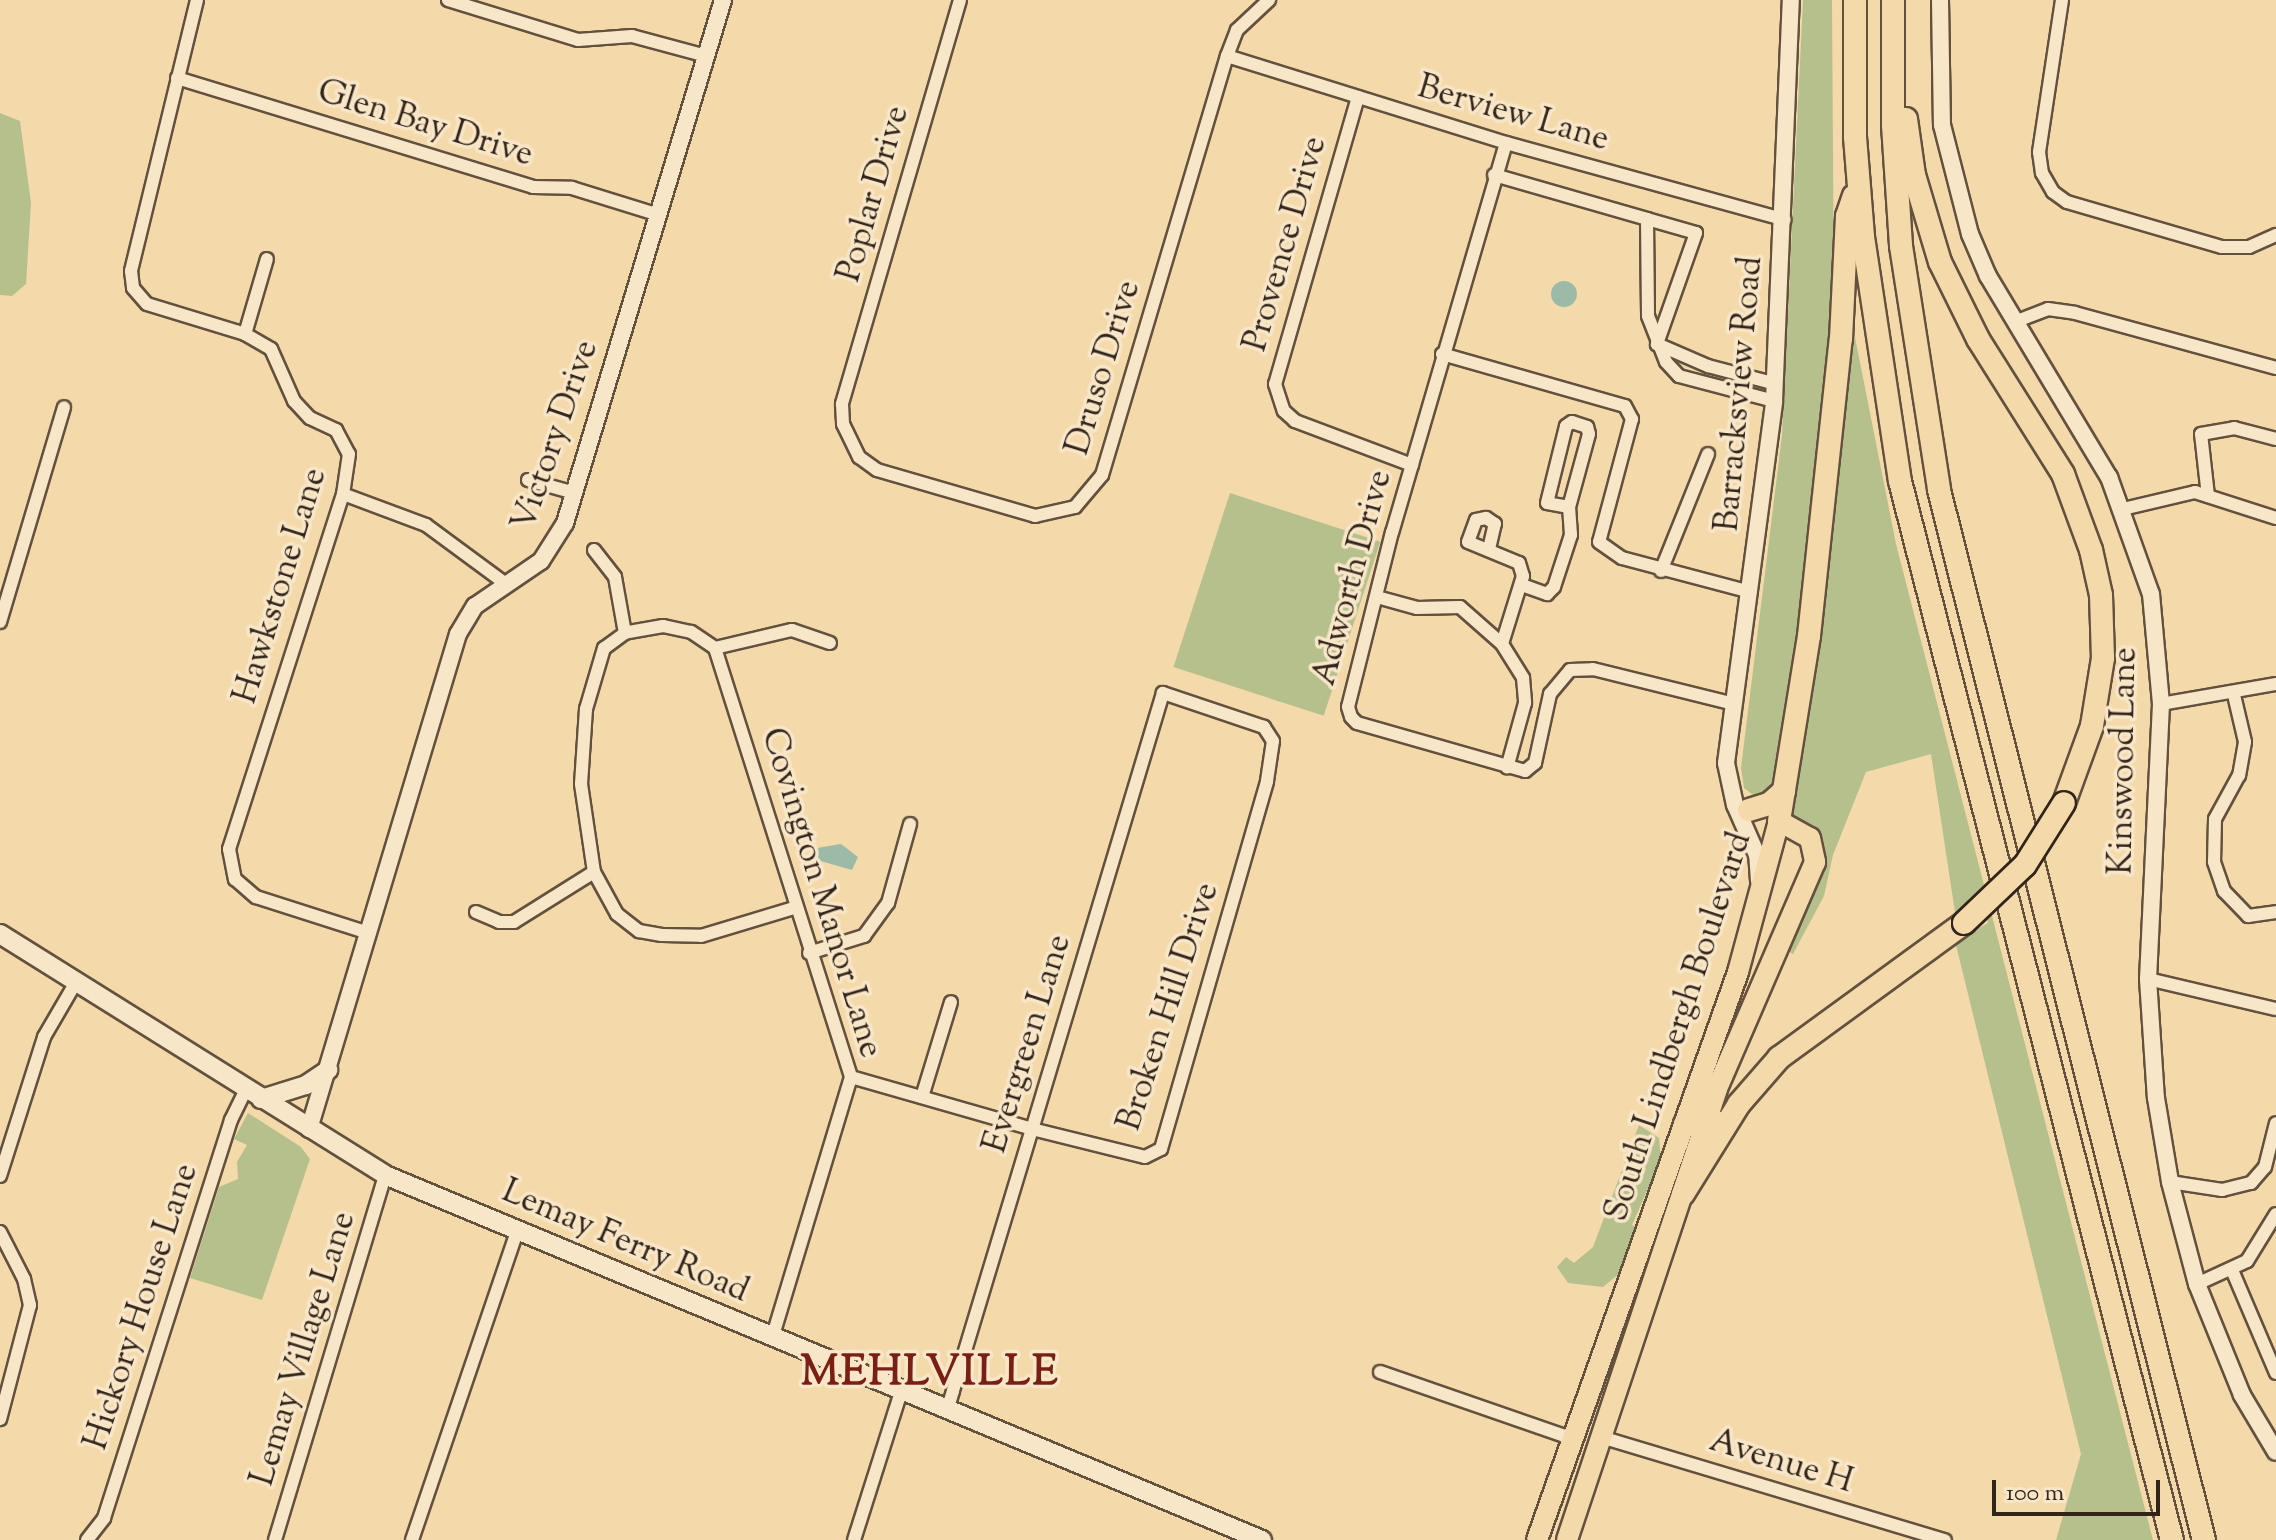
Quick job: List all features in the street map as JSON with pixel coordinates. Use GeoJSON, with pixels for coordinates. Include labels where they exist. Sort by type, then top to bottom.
{"type":"FeatureCollection","features":[{"type":"Feature","properties":{"kind":"highway"},"geometry":{"type":"LineString","coordinates":[[1855,0],[1858,184],[1869,300],[1900,481],[2172,1540]]}},
{"type":"Feature","properties":{"kind":"highway"},"geometry":{"type":"LineString","coordinates":[[1683,1194],[1705,1125],[1779,1058],[1964,923],[2025,865],[2064,803],[2097,702],[2103,648],[2098,577],[2063,474],[1964,313],[1929,233],[1910,155],[1893,1]]}},
{"type":"Feature","properties":{"kind":"highway"},"geometry":{"type":"LineString","coordinates":[[1893,1],[1893,125],[1901,246],[1939,490],[2204,1540]]}},
{"type":"Feature","properties":{"kind":"highway"},"geometry":{"type":"LineString","coordinates":[[1779,821],[1811,621],[1841,339],[1847,216],[1858,184]]}},
{"type":"Feature","properties":{"kind":"highway"},"geometry":{"type":"LineString","coordinates":[[1749,810],[1769,804],[1784,791]]}},
{"type":"Feature","properties":{"kind":"main road","name":"South Lindbergh Boulevard"},"geometry":{"type":"LineString","coordinates":[[1537,1540],[1573,1439],[1705,1125],[1815,862],[1810,838],[1779,821],[1759,891],[1705,1125]]}},
{"type":"Feature","properties":{"kind":"main road","name":"Lemay Ferry Road"},"geometry":{"type":"LineString","coordinates":[[0,934],[385,1175],[1262,1540]]}},
{"type":"Feature","properties":{"kind":"main road"},"geometry":{"type":"LineString","coordinates":[[253,1094],[306,1085],[328,1070]]}},
{"type":"Feature","properties":{"kind":"main road","name":"South Lindbergh Boulevard"},"geometry":{"type":"LineString","coordinates":[[1567,1540],[1683,1194]]}},
{"type":"Feature","properties":{"kind":"street","name":"Hawkstone Lane"},"geometry":{"type":"LineString","coordinates":[[197,0],[131,271],[133,288],[147,304],[245,334],[271,349],[294,401],[344,442],[349,454],[343,494],[229,849],[235,879],[256,897],[369,933]]}},
{"type":"Feature","properties":{"kind":"street"},"geometry":{"type":"LineString","coordinates":[[448,0],[578,40],[632,36],[706,56]]}},
{"type":"Feature","properties":{"kind":"street","name":"Victory Drive"},"geometry":{"type":"LineString","coordinates":[[309,1129],[458,634],[475,606],[552,549],[575,493],[723,0]]}},
{"type":"Feature","properties":{"kind":"street","name":"Poplar Drive"},"geometry":{"type":"LineString","coordinates":[[842,404],[960,0]]}},
{"type":"Feature","properties":{"kind":"street","name":"Druso Drive"},"geometry":{"type":"LineString","coordinates":[[842,404],[850,441],[877,470],[1035,516],[1056,515],[1084,500],[1102,475],[1227,56],[1237,30],[1269,0]]}},
{"type":"Feature","properties":{"kind":"street","name":"Barracksview Road"},"geometry":{"type":"LineString","coordinates":[[1759,891],[1757,855],[1732,790],[1726,763],[1751,592],[1776,384],[1785,220],[1791,0]]}},
{"type":"Feature","properties":{"kind":"street","name":"Kinswood Lane"},"geometry":{"type":"LineString","coordinates":[[1940,0],[1937,79],[1950,169],[1982,262],[2089,438],[2123,509],[2151,594],[2161,704],[2148,979],[2156,1098],[2170,1182],[2197,1284],[2242,1395],[2276,1452]]}},
{"type":"Feature","properties":{"kind":"street"},"geometry":{"type":"LineString","coordinates":[[2062,0],[2039,152],[2042,173],[2053,192],[2067,202],[2200,242],[2249,247],[2276,235]]}},
{"type":"Feature","properties":{"kind":"street","name":"Berview Lane"},"geometry":{"type":"LineString","coordinates":[[1227,56],[1506,143],[1785,220]]}},
{"type":"Feature","properties":{"kind":"street","name":"Glen Bay Drive"},"geometry":{"type":"LineString","coordinates":[[177,78],[533,187],[572,188],[659,215]]}},
{"type":"Feature","properties":{"kind":"street","name":"Provence Drive"},"geometry":{"type":"LineString","coordinates":[[1358,97],[1275,384],[1284,411],[1295,421],[1412,465]]}},
{"type":"Feature","properties":{"kind":"street","name":"Adworth Drive"},"geometry":{"type":"LineString","coordinates":[[1506,143],[1442,354],[1348,707],[1351,717],[1507,768]]}},
{"type":"Feature","properties":{"kind":"street"},"geometry":{"type":"LineString","coordinates":[[1494,175],[1696,233],[1657,344]]}},
{"type":"Feature","properties":{"kind":"street"},"geometry":{"type":"LineString","coordinates":[[1647,219],[1648,316],[1657,344],[1679,376],[1774,401]]}},
{"type":"Feature","properties":{"kind":"street"},"geometry":{"type":"LineString","coordinates":[[245,334],[267,259]]}},
{"type":"Feature","properties":{"kind":"street"},"geometry":{"type":"LineString","coordinates":[[2017,321],[2048,309],[2075,313],[2276,368]]}},
{"type":"Feature","properties":{"kind":"street"},"geometry":{"type":"LineString","coordinates":[[1657,344],[1708,366],[1776,384]]}},
{"type":"Feature","properties":{"kind":"street"},"geometry":{"type":"LineString","coordinates":[[1442,354],[1625,406],[1632,419],[1599,542],[1622,558],[1661,571],[1751,592]]}},
{"type":"Feature","properties":{"kind":"street"},"geometry":{"type":"LineString","coordinates":[[0,622],[64,407]]}},
{"type":"Feature","properties":{"kind":"street"},"geometry":{"type":"LineString","coordinates":[[1522,585],[1547,594],[1554,587],[1571,535],[1569,507],[1589,434],[1587,427],[1572,422],[1566,426],[1547,503],[1569,507]]}},
{"type":"Feature","properties":{"kind":"street"},"geometry":{"type":"LineString","coordinates":[[2208,496],[2201,434],[2234,428],[2276,439]]}},
{"type":"Feature","properties":{"kind":"street"},"geometry":{"type":"LineString","coordinates":[[1661,571],[1708,454]]}},
{"type":"Feature","properties":{"kind":"street"},"geometry":{"type":"LineString","coordinates":[[528,480],[575,493]]}},
{"type":"Feature","properties":{"kind":"street"},"geometry":{"type":"LineString","coordinates":[[2123,509],[2195,492],[2276,518]]}},
{"type":"Feature","properties":{"kind":"street"},"geometry":{"type":"LineString","coordinates":[[343,494],[426,525],[506,584]]}},
{"type":"Feature","properties":{"kind":"street"},"geometry":{"type":"LineString","coordinates":[[1489,549],[1519,563],[1522,585],[1502,644]]}},
{"type":"Feature","properties":{"kind":"street"},"geometry":{"type":"LineString","coordinates":[[594,550],[615,577],[625,633]]}},
{"type":"Feature","properties":{"kind":"street"},"geometry":{"type":"LineString","coordinates":[[1377,597],[1417,608],[1460,607],[1502,644],[1523,678],[1525,703],[1507,768],[1525,771],[1535,763],[1550,694],[1570,670],[1593,669],[1734,704]]}},
{"type":"Feature","properties":{"kind":"street"},"geometry":{"type":"LineString","coordinates":[[794,908],[701,936],[639,931],[617,914],[594,872],[582,806],[586,709],[604,648],[625,633],[663,626],[691,632],[715,648],[792,630],[830,643]]}},
{"type":"Feature","properties":{"kind":"street","name":"Covington Manor Lane"},"geometry":{"type":"LineString","coordinates":[[715,648],[794,908],[851,1077],[772,1338]]}},
{"type":"Feature","properties":{"kind":"street"},"geometry":{"type":"LineString","coordinates":[[2161,704],[2234,695],[2276,684]]}},
{"type":"Feature","properties":{"kind":"street","name":"Broken Hill Drive"},"geometry":{"type":"LineString","coordinates":[[851,1077],[1032,1129],[1145,1157],[1161,1149],[1267,781],[1273,741],[1264,727],[1163,693]]}},
{"type":"Feature","properties":{"kind":"street","name":"Evergreen Lane"},"geometry":{"type":"LineString","coordinates":[[947,1411],[1163,693]]}},
{"type":"Feature","properties":{"kind":"street"},"geometry":{"type":"LineString","coordinates":[[2234,695],[2245,742],[2239,775],[2215,819],[2213,844],[2219,882],[2243,911],[2258,917],[2276,912]]}},
{"type":"Feature","properties":{"kind":"street"},"geometry":{"type":"LineString","coordinates":[[1732,790],[1749,810],[1779,821]]}},
{"type":"Feature","properties":{"kind":"street"},"geometry":{"type":"LineString","coordinates":[[809,953],[864,936],[888,903],[910,824]]}},
{"type":"Feature","properties":{"kind":"street"},"geometry":{"type":"LineString","coordinates":[[476,912],[499,922],[514,922],[594,872]]}},
{"type":"Feature","properties":{"kind":"street"},"geometry":{"type":"LineString","coordinates":[[2148,979],[2276,1009]]}},
{"type":"Feature","properties":{"kind":"street"},"geometry":{"type":"LineString","coordinates":[[0,1176],[44,1037],[76,982]]}},
{"type":"Feature","properties":{"kind":"street"},"geometry":{"type":"LineString","coordinates":[[922,1097],[951,1002]]}},
{"type":"Feature","properties":{"kind":"street","name":"Hickory House Lane"},"geometry":{"type":"LineString","coordinates":[[87,1540],[104,1518],[231,1120],[253,1094]]}},
{"type":"Feature","properties":{"kind":"street"},"geometry":{"type":"LineString","coordinates":[[2170,1182],[2222,1190],[2251,1183],[2265,1167],[2276,1123]]}},
{"type":"Feature","properties":{"kind":"street","name":"Lemay Village Lane"},"geometry":{"type":"LineString","coordinates":[[275,1540],[385,1175]]}},
{"type":"Feature","properties":{"kind":"street"},"geometry":{"type":"LineString","coordinates":[[2197,1284],[2232,1270],[2255,1254],[2276,1214]]}},
{"type":"Feature","properties":{"kind":"street"},"geometry":{"type":"LineString","coordinates":[[412,1540],[517,1231]]}},
{"type":"Feature","properties":{"kind":"street"},"geometry":{"type":"LineString","coordinates":[[0,1232],[24,1279],[30,1305],[0,1419]]}},
{"type":"Feature","properties":{"kind":"street"},"geometry":{"type":"LineString","coordinates":[[2232,1270],[2276,1373]]}},
{"type":"Feature","properties":{"kind":"street"},"geometry":{"type":"LineString","coordinates":[[1380,1372],[1573,1439]]}},
{"type":"Feature","properties":{"kind":"street"},"geometry":{"type":"LineString","coordinates":[[854,1540],[901,1392]]}},
{"type":"Feature","properties":{"kind":"street","name":"Avenue H"},"geometry":{"type":"LineString","coordinates":[[1601,1437],[1945,1540]]}},
{"type":"Feature","properties":{"kind":"green space"},"geometry":{"type":"Polygon","coordinates":[[[1803,0],[1832,0],[1834,309],[1805,602],[1773,790],[1756,797],[1744,788],[1741,768],[1782,435],[1803,0]]]}},
{"type":"Feature","properties":{"kind":"green space"},"geometry":{"type":"Polygon","coordinates":[[[0,113],[20,121],[31,203],[26,284],[12,296],[0,295],[0,113]]]}},
{"type":"Feature","properties":{"kind":"green space"},"geometry":{"type":"Polygon","coordinates":[[[1850,312],[1896,544],[2153,1540],[2056,1540],[2081,1454],[1955,941],[1988,923],[1981,899],[1956,919],[1931,754],[1866,772],[1833,855],[1824,896],[1793,954],[1788,951],[1825,854],[1814,827],[1788,813],[1803,746],[1823,584],[1850,312]]]}},
{"type":"Feature","properties":{"kind":"green space"},"geometry":{"type":"Polygon","coordinates":[[[1230,493],[1380,542],[1324,716],[1173,667],[1230,493]]]}},
{"type":"Feature","properties":{"kind":"green space"},"geometry":{"type":"Polygon","coordinates":[[[248,1113],[301,1147],[310,1159],[262,1300],[190,1278],[219,1187],[238,1179],[237,1162],[247,1145],[234,1139],[248,1113]]]}},
{"type":"Feature","properties":{"kind":"green space"},"geometry":{"type":"Polygon","coordinates":[[[1639,1125],[1659,1138],[1661,1159],[1632,1225],[1636,1227],[1620,1273],[1603,1287],[1568,1283],[1557,1267],[1566,1257],[1574,1263],[1593,1247],[1639,1125]]]}},
{"type":"Feature","properties":{"kind":"shaded area"},"geometry":{"type":"Polygon","coordinates":[[[1564,281],[1573,285],[1577,294],[1573,303],[1564,307],[1555,303],[1551,294],[1555,285],[1564,281]]]}},
{"type":"Feature","properties":{"kind":"shaded area"},"geometry":{"type":"Polygon","coordinates":[[[841,844],[858,857],[852,870],[817,860],[817,848],[841,844]]]}},
{"type":"Feature","properties":{"kind":"district","name":"MEHLVILLE"},"geometry":{"type":"Point","coordinates":[930,1374]}}]}
